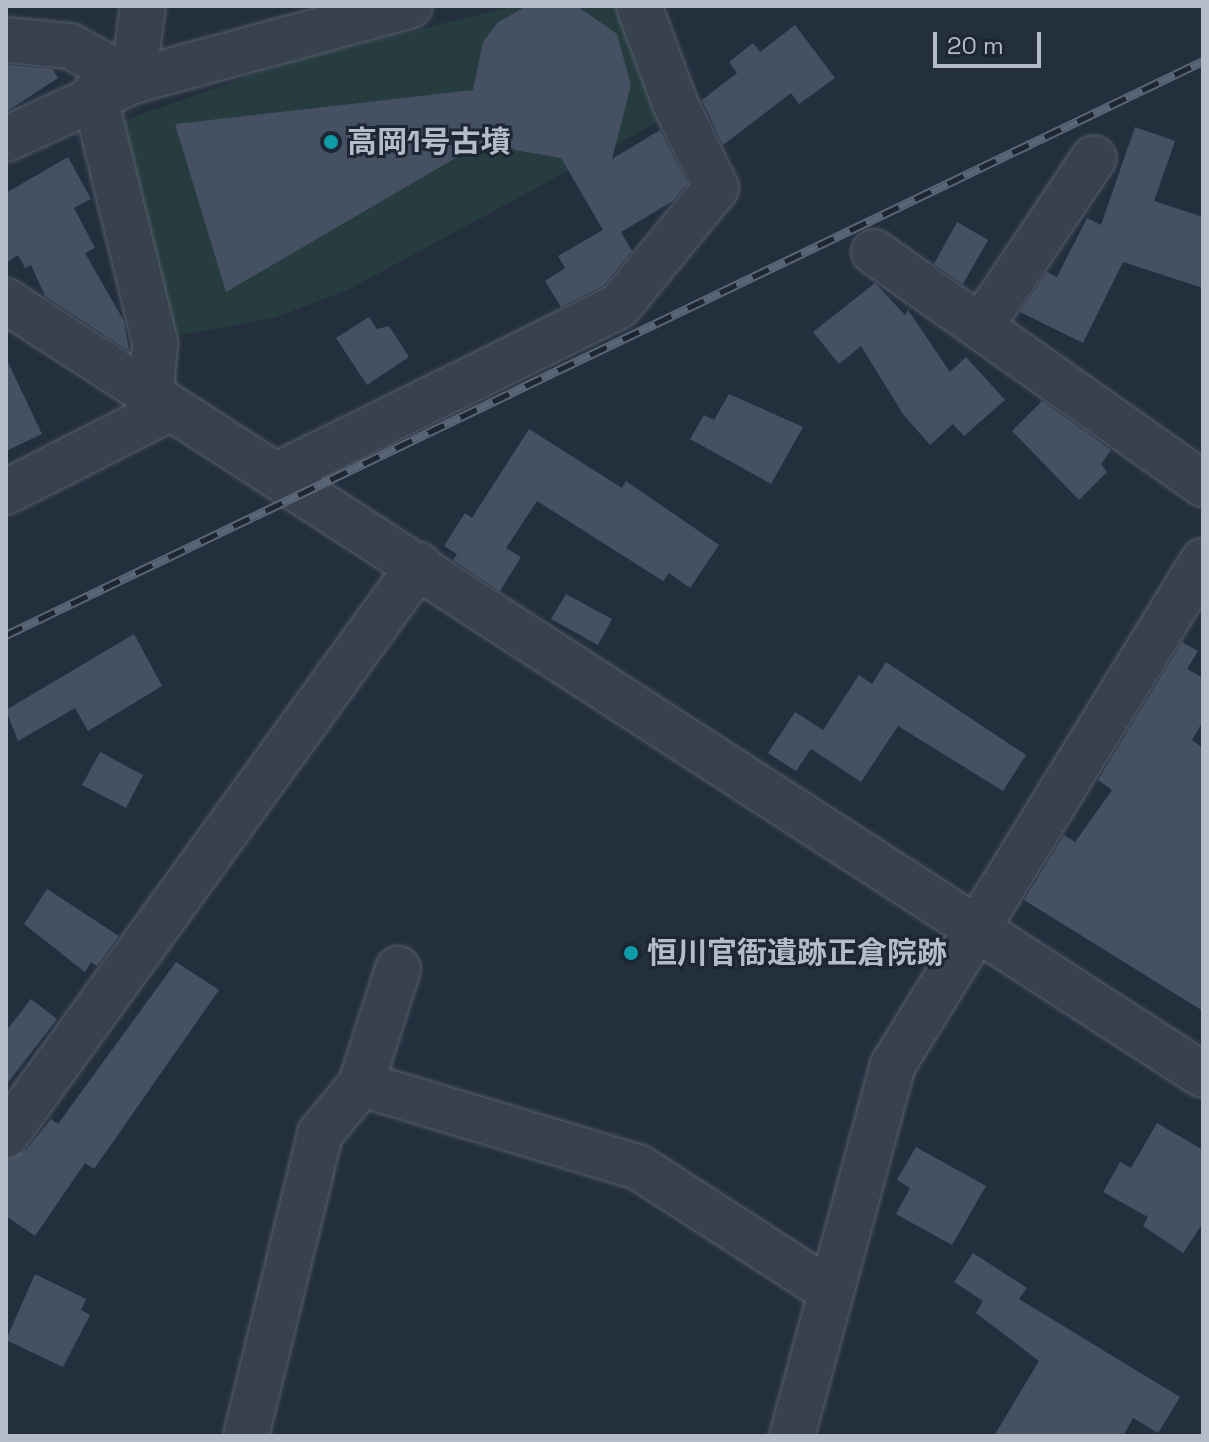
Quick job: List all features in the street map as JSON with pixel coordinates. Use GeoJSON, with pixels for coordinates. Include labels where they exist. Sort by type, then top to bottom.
{"type":"FeatureCollection","features":[{"type":"Feature","properties":{"kind":"street"},"geometry":{"type":"LineString","coordinates":[[143,6],[113,88],[152,328],[159,403]]}},
{"type":"Feature","properties":{"kind":"street"},"geometry":{"type":"LineString","coordinates":[[6,139],[113,88],[410,6]]}},
{"type":"Feature","properties":{"kind":"street"},"geometry":{"type":"LineString","coordinates":[[277,475],[619,306],[716,188],[675,103],[639,6]]}},
{"type":"Feature","properties":{"kind":"street"},"geometry":{"type":"LineString","coordinates":[[6,40],[70,46],[113,88]]}},
{"type":"Feature","properties":{"kind":"street"},"geometry":{"type":"LineString","coordinates":[[981,326],[1094,158]]}},
{"type":"Feature","properties":{"kind":"street"},"geometry":{"type":"LineString","coordinates":[[874,252],[1203,484]]}},
{"type":"Feature","properties":{"kind":"street"},"geometry":{"type":"LineString","coordinates":[[6,301],[159,403],[419,565],[1203,1075]]}},
{"type":"Feature","properties":{"kind":"street"},"geometry":{"type":"LineString","coordinates":[[6,492],[159,403]]}},
{"type":"Feature","properties":{"kind":"street"},"geometry":{"type":"LineString","coordinates":[[792,1436],[829,1290],[893,1065],[973,926],[1203,561]]}},
{"type":"Feature","properties":{"kind":"street"},"geometry":{"type":"LineString","coordinates":[[10,1121],[419,565]]}},
{"type":"Feature","properties":{"kind":"street"},"geometry":{"type":"LineString","coordinates":[[246,1436],[320,1134],[361,1084],[398,969]]}},
{"type":"Feature","properties":{"kind":"street"},"geometry":{"type":"LineString","coordinates":[[361,1084],[638,1167],[829,1290]]}},
{"type":"Feature","properties":{"kind":"green space"},"geometry":{"type":"Polygon","coordinates":[[[514,6],[618,6],[669,116],[348,290],[274,318],[170,337],[109,126],[288,62],[514,6]]]}},
{"type":"Feature","properties":{"kind":"building","name":"高岡1号古墳"},"geometry":{"type":"Polygon","coordinates":[[[527,6],[577,6],[617,34],[631,85],[612,159],[660,130],[687,184],[673,201],[621,232],[632,251],[603,286],[561,307],[545,281],[565,268],[558,256],[603,230],[561,158],[515,150],[495,135],[226,292],[175,124],[473,90],[483,42],[498,22],[527,6]]]}},
{"type":"Feature","properties":{"kind":"building"},"geometry":{"type":"Polygon","coordinates":[[[795,25],[835,78],[799,104],[791,93],[723,145],[702,100],[737,73],[729,62],[753,43],[760,52],[795,25]]]}},
{"type":"Feature","properties":{"kind":"building"},"geometry":{"type":"Polygon","coordinates":[[[6,65],[52,69],[58,78],[6,112],[6,65]]]}},
{"type":"Feature","properties":{"kind":"building"},"geometry":{"type":"Polygon","coordinates":[[[1135,127],[1175,141],[1154,201],[1203,217],[1203,288],[1123,262],[1083,343],[1020,312],[1047,272],[1057,277],[1087,218],[1101,225],[1135,127]]]}},
{"type":"Feature","properties":{"kind":"building"},"geometry":{"type":"Polygon","coordinates":[[[68,157],[91,199],[74,208],[95,248],[85,253],[124,321],[129,351],[45,296],[31,265],[25,268],[18,255],[6,263],[6,193],[68,157]]]}},
{"type":"Feature","properties":{"kind":"building"},"geometry":{"type":"Polygon","coordinates":[[[957,222],[988,240],[963,284],[934,264],[957,222]]]}},
{"type":"Feature","properties":{"kind":"building"},"geometry":{"type":"Polygon","coordinates":[[[875,283],[905,315],[908,310],[950,372],[966,357],[1005,400],[964,436],[953,424],[930,445],[903,414],[861,346],[839,364],[813,332],[875,283]]]}},
{"type":"Feature","properties":{"kind":"building"},"geometry":{"type":"Polygon","coordinates":[[[369,317],[377,329],[389,326],[409,357],[367,385],[336,338],[369,317]]]}},
{"type":"Feature","properties":{"kind":"building"},"geometry":{"type":"Polygon","coordinates":[[[6,358],[42,434],[6,451],[6,358]]]}},
{"type":"Feature","properties":{"kind":"building"},"geometry":{"type":"Polygon","coordinates":[[[729,394],[803,427],[771,484],[690,439],[704,415],[714,420],[729,394]]]}},
{"type":"Feature","properties":{"kind":"building"},"geometry":{"type":"Polygon","coordinates":[[[1042,401],[1111,450],[1101,464],[1107,472],[1079,500],[1012,431],[1042,401]]]}},
{"type":"Feature","properties":{"kind":"building"},"geometry":{"type":"Polygon","coordinates":[[[529,429],[622,488],[626,481],[719,545],[690,588],[669,573],[663,581],[537,501],[506,548],[521,557],[500,591],[453,560],[457,554],[444,546],[465,513],[472,518],[529,429]]]}},
{"type":"Feature","properties":{"kind":"building"},"geometry":{"type":"Polygon","coordinates":[[[566,594],[612,619],[598,645],[551,619],[566,594]]]}},
{"type":"Feature","properties":{"kind":"building"},"geometry":{"type":"Polygon","coordinates":[[[134,634],[162,686],[88,731],[75,708],[18,741],[6,710],[134,634]]]}},
{"type":"Feature","properties":{"kind":"building"},"geometry":{"type":"Polygon","coordinates":[[[1182,642],[1198,651],[1187,669],[1203,678],[1203,721],[1192,740],[1203,748],[1203,1011],[1024,900],[1064,835],[1075,842],[1112,790],[1098,780],[1182,642]]]}},
{"type":"Feature","properties":{"kind":"building"},"geometry":{"type":"Polygon","coordinates":[[[886,662],[1026,755],[1003,791],[898,726],[861,782],[811,749],[796,771],[768,753],[795,712],[823,730],[859,675],[872,684],[886,662]]]}},
{"type":"Feature","properties":{"kind":"building"},"geometry":{"type":"Polygon","coordinates":[[[100,752],[143,775],[126,808],[82,785],[100,752]]]}},
{"type":"Feature","properties":{"kind":"building"},"geometry":{"type":"Polygon","coordinates":[[[47,889],[119,936],[97,966],[91,962],[85,972],[24,924],[47,889]]]}},
{"type":"Feature","properties":{"kind":"building"},"geometry":{"type":"Polygon","coordinates":[[[176,962],[219,990],[94,1169],[85,1163],[35,1236],[6,1216],[6,1160],[26,1150],[51,1119],[58,1124],[176,962]]]}},
{"type":"Feature","properties":{"kind":"building"},"geometry":{"type":"Polygon","coordinates":[[[31,999],[57,1019],[6,1085],[6,1031],[31,999]]]}},
{"type":"Feature","properties":{"kind":"building"},"geometry":{"type":"Polygon","coordinates":[[[1157,1123],[1203,1150],[1203,1223],[1183,1253],[1143,1226],[1148,1217],[1103,1192],[1120,1162],[1131,1168],[1157,1123]]]}},
{"type":"Feature","properties":{"kind":"building"},"geometry":{"type":"Polygon","coordinates":[[[916,1147],[986,1186],[952,1245],[896,1214],[910,1188],[897,1180],[916,1147]]]}},
{"type":"Feature","properties":{"kind":"building"},"geometry":{"type":"Polygon","coordinates":[[[973,1253],[1027,1288],[1019,1299],[1180,1397],[1158,1433],[1133,1418],[1123,1436],[994,1436],[1039,1361],[976,1313],[983,1301],[954,1282],[973,1253]]]}},
{"type":"Feature","properties":{"kind":"building"},"geometry":{"type":"Polygon","coordinates":[[[35,1274],[86,1299],[81,1310],[90,1315],[63,1367],[6,1340],[35,1274]]]}},
{"type":"Feature","properties":{"kind":"railway"},"geometry":{"type":"LineString","coordinates":[[6,635],[1203,61]]}},
{"type":"Feature","properties":{"kind":"place","name":"高岡1号古墳"},"geometry":{"type":"Point","coordinates":[331,142]}},
{"type":"Feature","properties":{"kind":"place","name":"恒川官衙遺跡正倉院跡"},"geometry":{"type":"Point","coordinates":[631,953]}}]}
